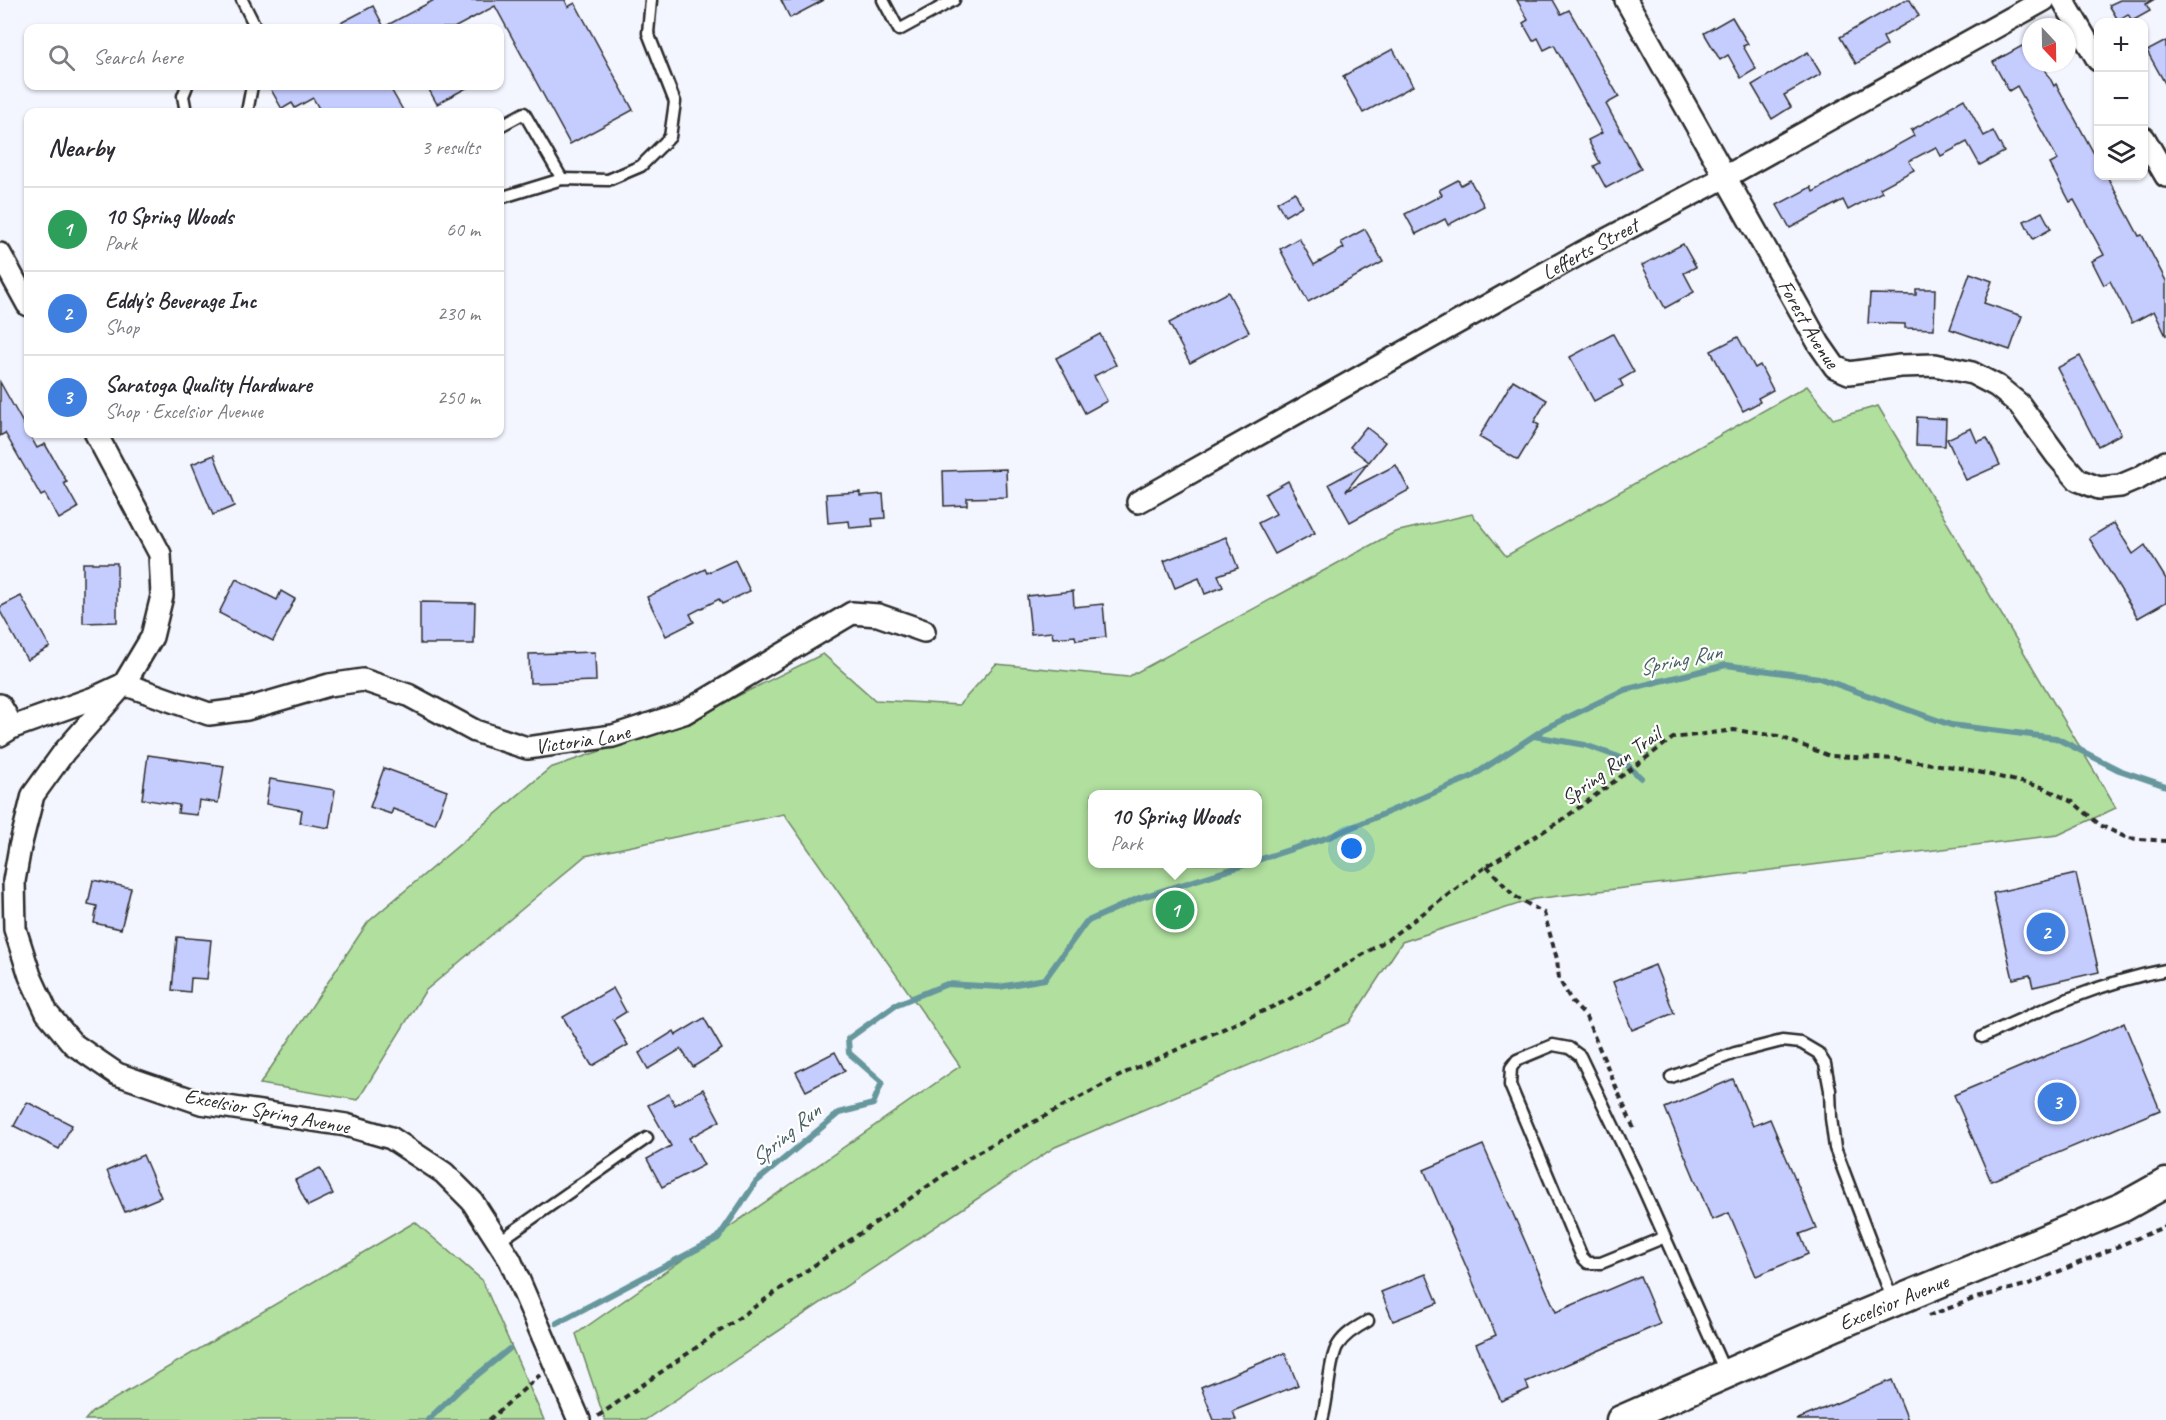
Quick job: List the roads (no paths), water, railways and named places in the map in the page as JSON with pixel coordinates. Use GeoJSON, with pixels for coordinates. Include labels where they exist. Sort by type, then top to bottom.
{"type":"FeatureCollection","features":[{"type":"Feature","properties":{"kind":"street","name":"Forest Avenue"},"geometry":{"type":"LineString","coordinates":[[1626,0],[1819,344],[1835,367],[1849,373],[1900,366],[1935,365],[1972,373],[1997,386],[2019,404],[2057,456],[2078,480],[2099,488],[2120,486],[2166,462]]}},
{"type":"Feature","properties":{"kind":"street","name":"Lefferts Street"},"geometry":{"type":"LineString","coordinates":[[1138,502],[1581,253],[1725,177],[2044,0]]}},
{"type":"Feature","properties":{"kind":"street"},"geometry":{"type":"LineString","coordinates":[[2063,0],[2094,53]]}},
{"type":"Feature","properties":{"kind":"street"},"geometry":{"type":"LineString","coordinates":[[2148,145],[2166,176]]}},
{"type":"Feature","properties":{"kind":"street"},"geometry":{"type":"LineString","coordinates":[[0,254],[24,298]]}},
{"type":"Feature","properties":{"kind":"street","name":"Excelsior Spring Avenue"},"geometry":{"type":"LineString","coordinates":[[98,438],[160,554],[162,596],[152,637],[124,684],[64,752],[33,795],[14,881],[15,929],[30,976],[47,1013],[73,1044],[117,1074],[201,1103],[346,1125],[391,1138],[444,1173],[472,1201],[510,1260],[575,1411]]}},
{"type":"Feature","properties":{"kind":"street","name":"Victoria Lane"},"geometry":{"type":"LineString","coordinates":[[124,684],[209,714],[247,709],[330,685],[363,680],[408,695],[475,731],[527,748],[614,736],[684,713],[852,614],[878,615],[924,631]]}},
{"type":"Feature","properties":{"kind":"street"},"geometry":{"type":"LineString","coordinates":[[0,705],[7,731],[94,698],[124,684]]}},
{"type":"Feature","properties":{"kind":"street","name":"Excelsior Avenue"},"geometry":{"type":"LineString","coordinates":[[1636,1417],[1893,1301],[2123,1207],[2166,1183]]}},
{"type":"Feature","properties":{"kind":"lane"},"geometry":{"type":"LineString","coordinates":[[242,0],[254,24]]}},
{"type":"Feature","properties":{"kind":"lane"},"geometry":{"type":"LineString","coordinates":[[504,197],[562,179],[608,180],[641,166],[670,137],[675,102],[648,33],[651,0]]}},
{"type":"Feature","properties":{"kind":"lane"},"geometry":{"type":"LineString","coordinates":[[883,0],[899,30],[954,0]]}},
{"type":"Feature","properties":{"kind":"lane"},"geometry":{"type":"LineString","coordinates":[[185,90],[183,96],[185,108]]}},
{"type":"Feature","properties":{"kind":"lane"},"geometry":{"type":"LineString","coordinates":[[248,108],[251,90]]}},
{"type":"Feature","properties":{"kind":"lane"},"geometry":{"type":"LineString","coordinates":[[504,124],[524,113],[562,179]]}},
{"type":"Feature","properties":{"kind":"lane"},"geometry":{"type":"LineString","coordinates":[[1982,1037],[2048,1005],[2085,991],[2141,974],[2166,970]]}},
{"type":"Feature","properties":{"kind":"lane"},"geometry":{"type":"LineString","coordinates":[[1671,1077],[1735,1053],[1782,1041],[1801,1043],[1818,1053],[1825,1064],[1835,1148],[1893,1301]]}},
{"type":"Feature","properties":{"kind":"lane"},"geometry":{"type":"LineString","coordinates":[[1665,1237],[1601,1263],[1588,1263],[1582,1257],[1510,1085],[1511,1068],[1517,1060],[1553,1045],[1569,1048],[1580,1056],[1665,1237],[1726,1375]]}},
{"type":"Feature","properties":{"kind":"lane"},"geometry":{"type":"LineString","coordinates":[[498,1242],[647,1138]]}},
{"type":"Feature","properties":{"kind":"lane"},"geometry":{"type":"LineString","coordinates":[[1322,1420],[1332,1361],[1337,1346],[1353,1329],[1368,1321]]}},
{"type":"Feature","properties":{"kind":"waterway","name":"Spring Run"},"geometry":{"type":"LineString","coordinates":[[1262,859],[1329,837],[1471,777],[1544,729],[1624,690],[1726,665],[1819,678],[1951,725],[2056,738],[2119,770],[2166,786]]}},
{"type":"Feature","properties":{"kind":"waterway"},"geometry":{"type":"LineString","coordinates":[[1534,736],[1585,745],[1619,757],[1641,778]]}},
{"type":"Feature","properties":{"kind":"waterway","name":"Spring Run"},"geometry":{"type":"LineString","coordinates":[[557,1323],[718,1238],[756,1182],[839,1113],[873,1104],[882,1082],[849,1053],[848,1039],[895,1005],[947,984],[999,987],[1045,979],[1086,922],[1139,898],[1235,868]]}},
{"type":"Feature","properties":{"kind":"waterway","name":"Spring Run"},"geometry":{"type":"LineString","coordinates":[[428,1420],[459,1390],[509,1349]]}},
{"type":"Feature","properties":{"kind":"place","name":"10 Spring Woods"},"geometry":{"type":"Point","coordinates":[1175,910]}},
{"type":"Feature","properties":{"kind":"place","name":"Eddy's Beverage Inc"},"geometry":{"type":"Point","coordinates":[2046,932]}},
{"type":"Feature","properties":{"kind":"place","name":"Saratoga Quality Hardware"},"geometry":{"type":"Point","coordinates":[2057,1102]}}]}
